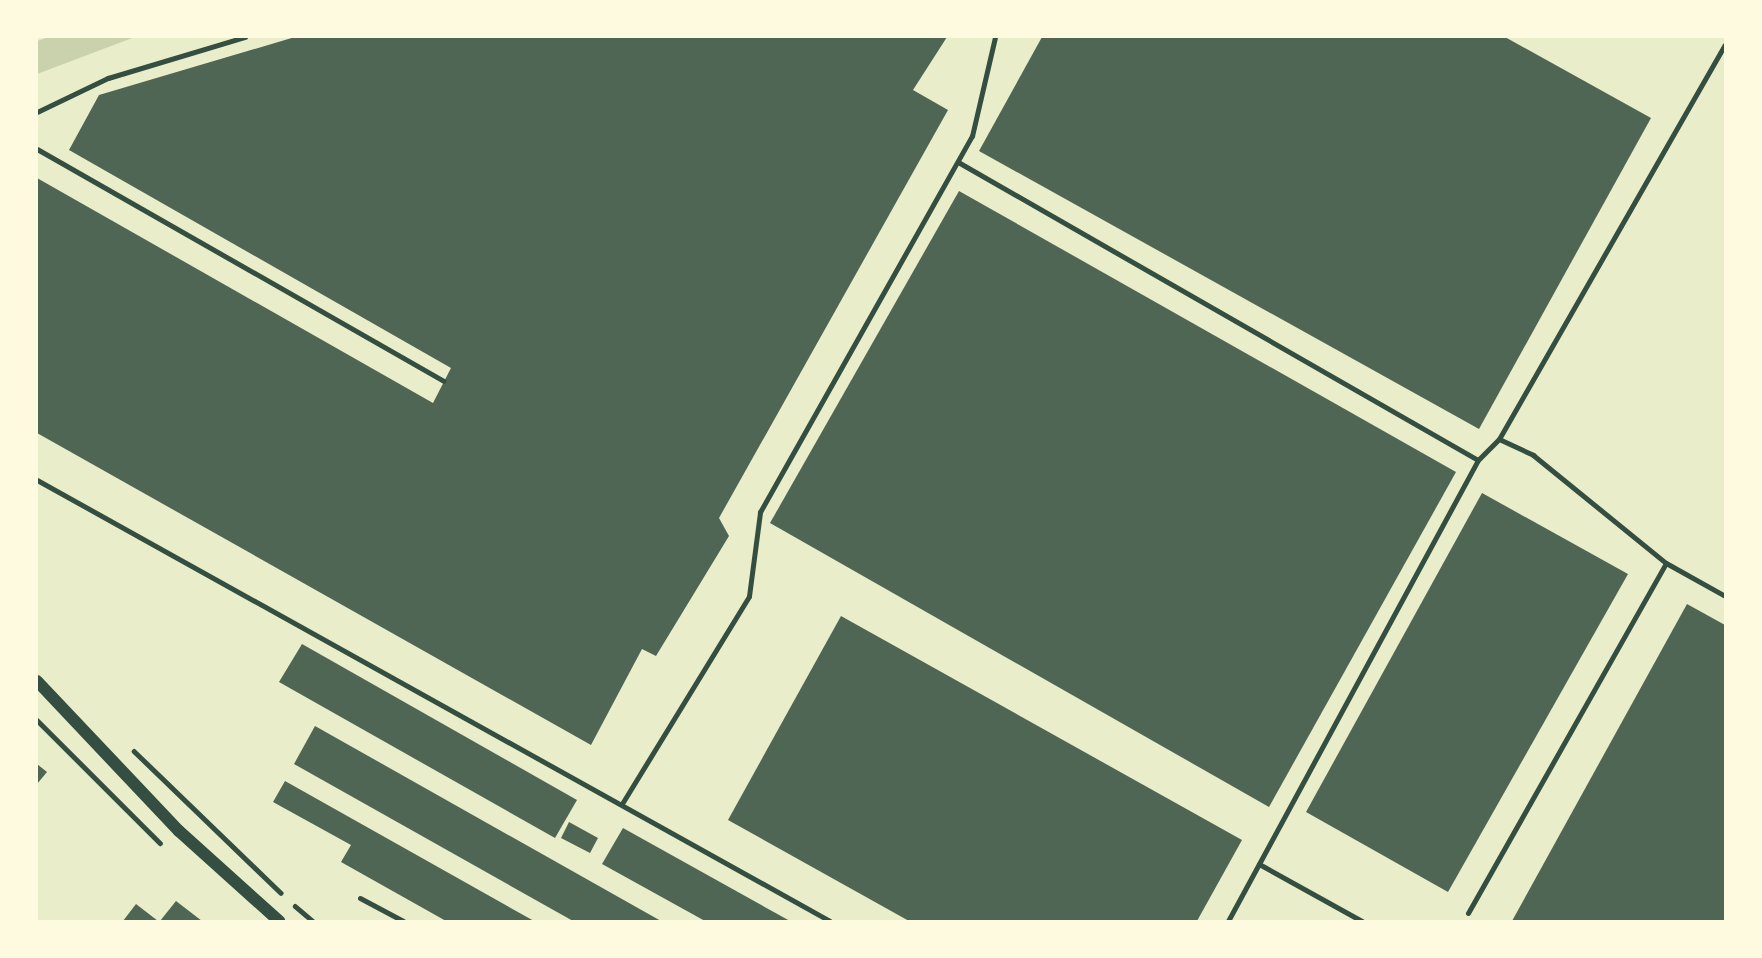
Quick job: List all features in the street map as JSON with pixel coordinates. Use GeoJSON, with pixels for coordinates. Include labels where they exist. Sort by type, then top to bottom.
{"type":"FeatureCollection","features":[{"type":"Feature","properties":{"kind":"street"},"geometry":{"type":"LineString","coordinates":[[37,681],[178,831],[279,921]]}},
{"type":"Feature","properties":{"kind":"lane"},"geometry":{"type":"LineString","coordinates":[[37,113],[108,78],[245,37]]}},
{"type":"Feature","properties":{"kind":"lane"},"geometry":{"type":"LineString","coordinates":[[623,802],[740,614],[752,585],[764,505],[958,162],[979,118],[995,37]]}},
{"type":"Feature","properties":{"kind":"lane"},"geometry":{"type":"LineString","coordinates":[[1228,921],[1478,460],[1499,439],[1725,45]]}},
{"type":"Feature","properties":{"kind":"lane"},"geometry":{"type":"LineString","coordinates":[[37,149],[443,381]]}},
{"type":"Feature","properties":{"kind":"lane"},"geometry":{"type":"LineString","coordinates":[[958,162],[1478,460]]}},
{"type":"Feature","properties":{"kind":"lane"},"geometry":{"type":"LineString","coordinates":[[1499,439],[1533,455],[1666,563],[1725,597]]}},
{"type":"Feature","properties":{"kind":"lane"},"geometry":{"type":"LineString","coordinates":[[37,480],[623,802],[830,921]]}},
{"type":"Feature","properties":{"kind":"lane"},"geometry":{"type":"LineString","coordinates":[[1468,913],[1666,563]]}},
{"type":"Feature","properties":{"kind":"lane"},"geometry":{"type":"LineString","coordinates":[[1259,864],[1362,921]]}},
{"type":"Feature","properties":{"kind":"lane"},"geometry":{"type":"LineString","coordinates":[[360,898],[403,921]]}},
{"type":"Feature","properties":{"kind":"path"},"geometry":{"type":"LineString","coordinates":[[124,741],[313,921]]}},
{"type":"Feature","properties":{"kind":"green space"},"geometry":{"type":"Polygon","coordinates":[[[49,37],[135,37],[37,74],[37,41],[49,37]]]}},
{"type":"Feature","properties":{"kind":"building"},"geometry":{"type":"Polygon","coordinates":[[[295,37],[947,37],[913,90],[948,110],[719,518],[729,536],[656,656],[642,649],[591,745],[37,433],[37,178],[433,403],[451,368],[69,150],[99,95],[295,37]]]}},
{"type":"Feature","properties":{"kind":"building"},"geometry":{"type":"Polygon","coordinates":[[[1042,37],[1505,37],[1651,118],[1479,429],[979,151],[1042,37]]]}},
{"type":"Feature","properties":{"kind":"building"},"geometry":{"type":"Polygon","coordinates":[[[959,191],[1456,472],[1269,807],[770,523],[959,191]]]}},
{"type":"Feature","properties":{"kind":"building"},"geometry":{"type":"Polygon","coordinates":[[[1482,493],[1628,574],[1448,892],[1306,812],[1482,493]]]}},
{"type":"Feature","properties":{"kind":"building"},"geometry":{"type":"Polygon","coordinates":[[[1687,604],[1725,625],[1725,921],[1512,921],[1687,604]]]}},
{"type":"Feature","properties":{"kind":"building"},"geometry":{"type":"Polygon","coordinates":[[[841,616],[1242,840],[1197,921],[909,921],[728,820],[841,616]]]}},
{"type":"Feature","properties":{"kind":"building"},"geometry":{"type":"Polygon","coordinates":[[[302,644],[577,800],[555,838],[279,682],[302,644]]]}},
{"type":"Feature","properties":{"kind":"building"},"geometry":{"type":"Polygon","coordinates":[[[315,726],[661,921],[573,921],[294,764],[315,726]]]}},
{"type":"Feature","properties":{"kind":"building"},"geometry":{"type":"Polygon","coordinates":[[[37,764],[47,772],[37,784],[37,764]]]}},
{"type":"Feature","properties":{"kind":"building"},"geometry":{"type":"Polygon","coordinates":[[[285,781],[534,921],[446,921],[341,862],[351,845],[273,802],[285,781]]]}},
{"type":"Feature","properties":{"kind":"building"},"geometry":{"type":"Polygon","coordinates":[[[569,822],[598,838],[590,853],[561,838],[569,822]]]}},
{"type":"Feature","properties":{"kind":"building"},"geometry":{"type":"Polygon","coordinates":[[[623,828],[790,921],[705,921],[602,864],[623,828]]]}},
{"type":"Feature","properties":{"kind":"building"},"geometry":{"type":"Polygon","coordinates":[[[176,901],[202,921],[160,921],[176,901]]]}},
{"type":"Feature","properties":{"kind":"building"},"geometry":{"type":"Polygon","coordinates":[[[136,904],[158,921],[123,921],[136,904]]]}}]}
